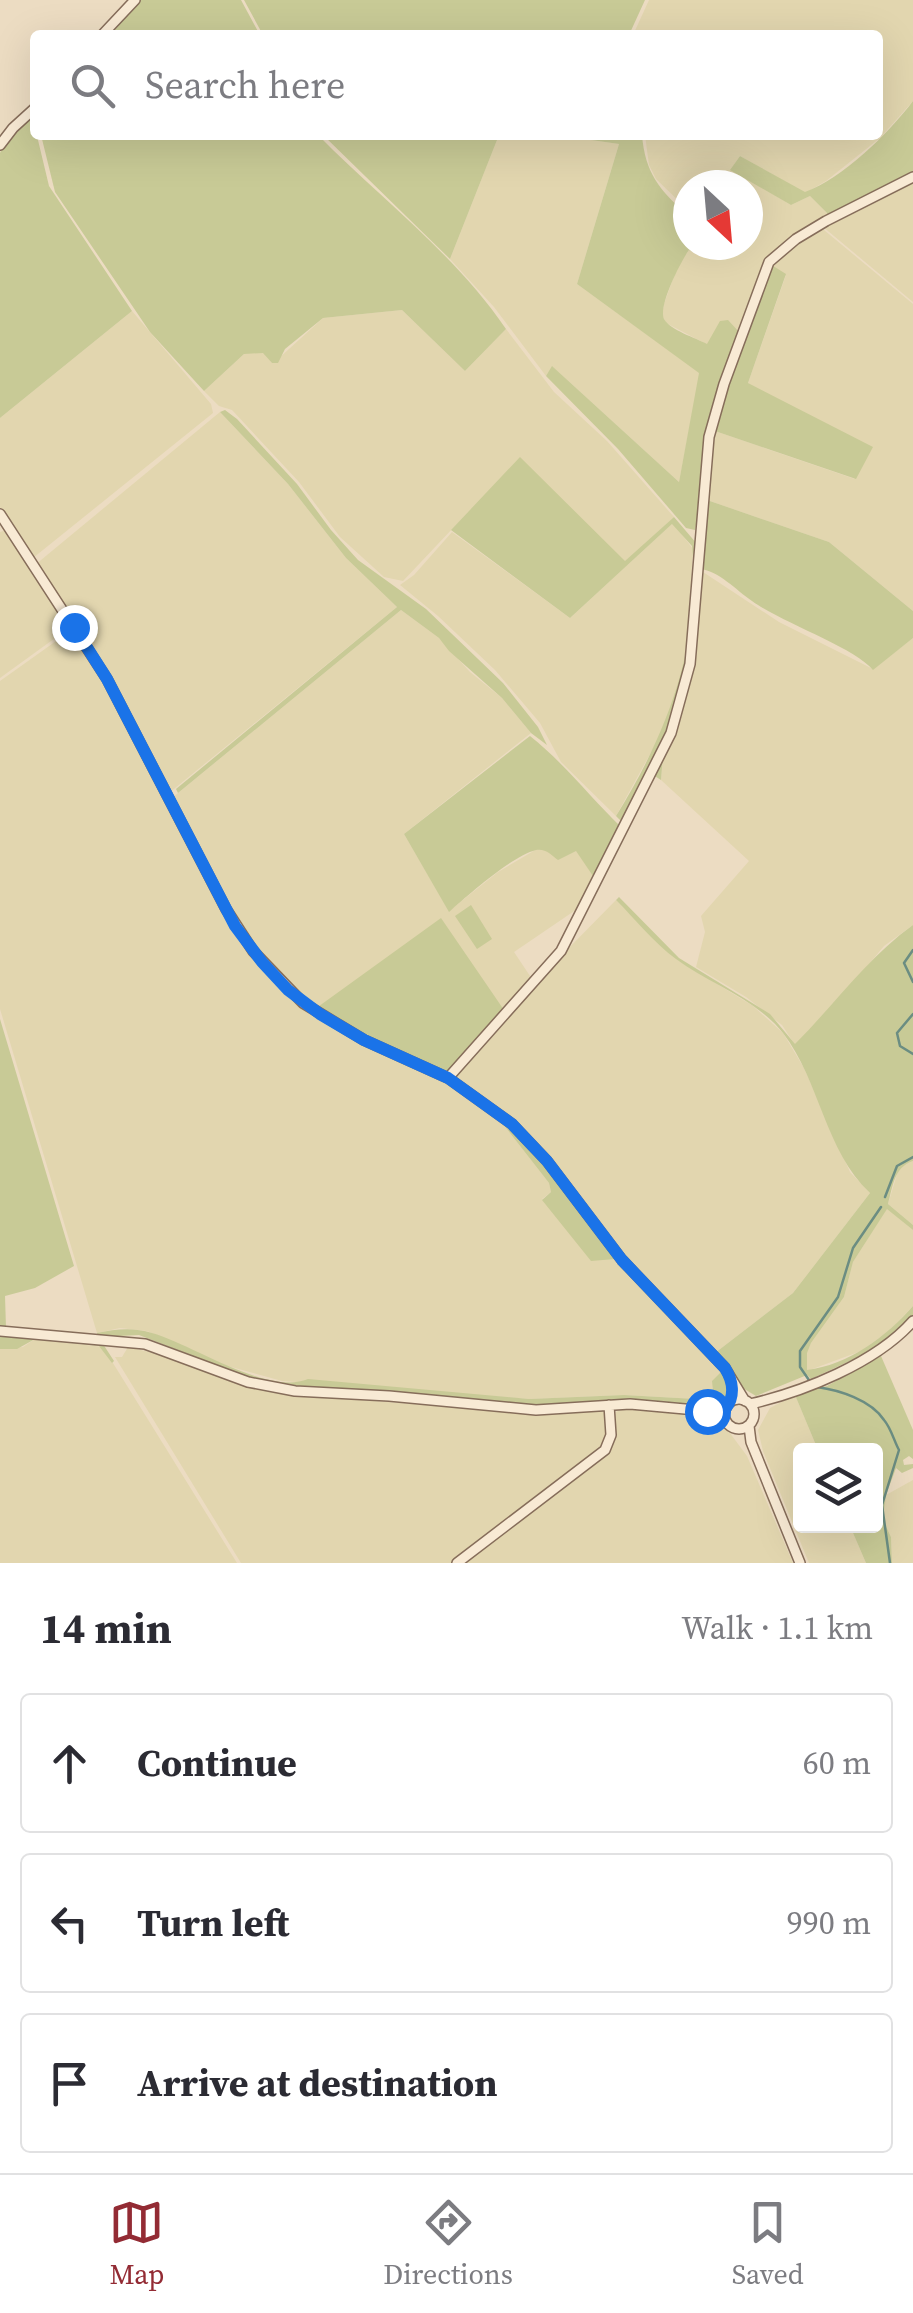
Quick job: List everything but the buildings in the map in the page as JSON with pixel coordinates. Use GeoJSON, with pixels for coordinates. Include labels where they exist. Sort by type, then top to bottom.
{"type":"FeatureCollection","features":[{"type":"Feature","properties":{"kind":"street"},"geometry":{"type":"LineString","coordinates":[[107,30],[135,0]]}},
{"type":"Feature","properties":{"kind":"street"},"geometry":{"type":"LineString","coordinates":[[0,145],[30,113]]}},
{"type":"Feature","properties":{"kind":"street"},"geometry":{"type":"LineString","coordinates":[[448,1078],[561,951],[672,733],[690,664],[709,437],[769,262],[826,220],[913,178]]}},
{"type":"Feature","properties":{"kind":"street"},"geometry":{"type":"LineString","coordinates":[[0,514],[107,679],[243,939],[281,983],[312,1009],[364,1040],[448,1078],[490,1106],[529,1140],[622,1260],[725,1368],[749,1406],[744,1427],[800,1563]]}},
{"type":"Feature","properties":{"kind":"street"},"geometry":{"type":"LineString","coordinates":[[0,1331],[144,1344],[248,1382],[279,1389],[526,1410],[609,1405],[707,1411],[749,1406],[805,1386],[878,1352],[913,1321]]}},
{"type":"Feature","properties":{"kind":"street"},"geometry":{"type":"LineString","coordinates":[[732,1379],[730,1426],[744,1427]]}},
{"type":"Feature","properties":{"kind":"street"},"geometry":{"type":"LineString","coordinates":[[456,1563],[605,1450],[611,1435],[609,1405]]}},
{"type":"Feature","properties":{"kind":"shaded area"},"geometry":{"type":"Polygon","coordinates":[[[649,0],[913,0],[913,101],[883,135],[883,30],[635,30],[649,0]]]}},
{"type":"Feature","properties":{"kind":"shaded area"},"geometry":{"type":"Polygon","coordinates":[[[497,140],[591,140],[619,144],[577,284],[700,373],[679,482],[553,367],[546,376],[494,307],[450,259],[497,140]]]}},
{"type":"Feature","properties":{"kind":"shaded area"},"geometry":{"type":"Polygon","coordinates":[[[646,140],[877,140],[805,193],[740,156],[733,170],[673,170],[673,195],[656,179],[649,165],[646,140]]]}},
{"type":"Feature","properties":{"kind":"shaded area"},"geometry":{"type":"Polygon","coordinates":[[[913,179],[913,302],[822,226],[913,179]]]}},
{"type":"Feature","properties":{"kind":"shaded area"},"geometry":{"type":"Polygon","coordinates":[[[763,188],[791,205],[810,196],[827,213],[818,225],[913,304],[913,611],[829,542],[704,499],[712,430],[855,479],[748,383],[786,275],[740,333],[708,345],[666,323],[662,315],[682,260],[763,260],[763,188]]]}},
{"type":"Feature","properties":{"kind":"shaded area"},"geometry":{"type":"Polygon","coordinates":[[[402,310],[465,371],[506,329],[554,392],[607,441],[674,517],[626,562],[471,509],[403,581],[384,577],[340,537],[299,482],[232,410],[219,406],[204,391],[244,354],[264,353],[272,363],[323,318],[402,310]]]}},
{"type":"Feature","properties":{"kind":"shaded area"},"geometry":{"type":"Polygon","coordinates":[[[132,311],[211,404],[213,413],[33,558],[0,507],[0,418],[132,311]]]}},
{"type":"Feature","properties":{"kind":"shaded area"},"geometry":{"type":"Polygon","coordinates":[[[220,412],[288,484],[346,558],[397,607],[169,793],[111,683],[35,565],[220,412]]]}},
{"type":"Feature","properties":{"kind":"shaded area"},"geometry":{"type":"Polygon","coordinates":[[[673,523],[693,549],[682,678],[661,734],[616,816],[561,762],[540,723],[495,670],[400,585],[452,532],[570,618],[673,523]]]}},
{"type":"Feature","properties":{"kind":"shaded area"},"geometry":{"type":"Polygon","coordinates":[[[6,530],[69,628],[0,678],[0,532],[6,530]]]}},
{"type":"Feature","properties":{"kind":"shaded area"},"geometry":{"type":"Polygon","coordinates":[[[703,572],[779,622],[873,669],[913,638],[913,925],[884,946],[795,1045],[782,1025],[746,997],[696,967],[705,932],[701,916],[749,861],[661,780],[663,755],[675,728],[699,574],[703,572]]]}},
{"type":"Feature","properties":{"kind":"shaded area"},"geometry":{"type":"Polygon","coordinates":[[[401,610],[439,638],[470,672],[502,698],[531,733],[404,834],[449,911],[498,872],[537,849],[576,850],[597,882],[586,903],[514,952],[532,979],[504,1010],[474,970],[315,1009],[248,944],[172,798],[401,610]]]}},
{"type":"Feature","properties":{"kind":"shaded area"},"geometry":{"type":"Polygon","coordinates":[[[73,632],[253,956],[287,994],[327,1021],[448,1081],[496,1115],[549,1183],[551,1192],[542,1199],[615,1259],[722,1373],[714,1400],[624,1395],[529,1399],[282,1381],[224,1365],[147,1331],[120,1328],[97,1333],[0,1009],[0,681],[73,632]]]}},
{"type":"Feature","properties":{"kind":"shaded area"},"geometry":{"type":"Polygon","coordinates":[[[616,900],[678,960],[753,1006],[783,1033],[804,1068],[850,1172],[870,1193],[793,1293],[715,1353],[622,1257],[520,1128],[457,1078],[457,1072],[616,900]]]}},
{"type":"Feature","properties":{"kind":"shaded area"},"geometry":{"type":"Polygon","coordinates":[[[913,1161],[913,1225],[888,1204],[898,1171],[913,1161]]]}},
{"type":"Feature","properties":{"kind":"shaded area"},"geometry":{"type":"Polygon","coordinates":[[[887,1208],[913,1230],[913,1306],[890,1330],[861,1351],[807,1371],[811,1343],[844,1297],[853,1262],[887,1208]]]}},
{"type":"Feature","properties":{"kind":"shaded area"},"geometry":{"type":"Polygon","coordinates":[[[35,1339],[103,1347],[237,1563],[0,1563],[0,1349],[23,1347],[35,1339]]]}},
{"type":"Feature","properties":{"kind":"shaded area"},"geometry":{"type":"Polygon","coordinates":[[[128,1347],[285,1394],[538,1414],[602,1411],[607,1416],[608,1436],[601,1450],[454,1563],[241,1563],[115,1357],[122,1357],[128,1347]]]}},
{"type":"Feature","properties":{"kind":"shaded area"},"geometry":{"type":"Polygon","coordinates":[[[795,1395],[815,1443],[793,1443],[793,1524],[758,1430],[770,1408],[795,1395]]]}},
{"type":"Feature","properties":{"kind":"shaded area"},"geometry":{"type":"Polygon","coordinates":[[[624,1408],[704,1415],[721,1421],[747,1456],[793,1563],[459,1563],[606,1452],[616,1412],[624,1408]]]}},
{"type":"Feature","properties":{"kind":"shaded area"},"geometry":{"type":"Polygon","coordinates":[[[913,1480],[913,1563],[892,1563],[891,1537],[883,1520],[886,1495],[913,1480]]]}},
{"type":"Feature","properties":{"kind":"shaded area"},"geometry":{"type":"Polygon","coordinates":[[[797,1533],[853,1533],[866,1563],[809,1563],[797,1533]]]}},
{"type":"Feature","properties":{"kind":"green space"},"geometry":{"type":"Polygon","coordinates":[[[137,0],[241,0],[257,30],[110,30],[137,0]]]}},
{"type":"Feature","properties":{"kind":"green space"},"geometry":{"type":"Polygon","coordinates":[[[244,0],[645,0],[631,30],[260,30],[244,0]]]}},
{"type":"Feature","properties":{"kind":"green space"},"geometry":{"type":"Polygon","coordinates":[[[913,101],[913,176],[827,218],[827,213],[810,196],[791,205],[763,189],[763,170],[730,170],[740,156],[805,192],[835,176],[878,140],[883,140],[883,135],[913,101]]]}},
{"type":"Feature","properties":{"kind":"green space"},"geometry":{"type":"Polygon","coordinates":[[[30,117],[30,140],[38,140],[49,186],[132,311],[0,418],[0,153],[6,140],[30,117]]]}},
{"type":"Feature","properties":{"kind":"green space"},"geometry":{"type":"Polygon","coordinates":[[[42,140],[323,140],[441,252],[506,329],[465,371],[402,310],[323,318],[285,349],[278,363],[272,363],[263,353],[244,354],[204,391],[150,332],[55,192],[42,140]]]}},
{"type":"Feature","properties":{"kind":"green space"},"geometry":{"type":"Polygon","coordinates":[[[328,140],[497,140],[450,259],[328,140]]]}},
{"type":"Feature","properties":{"kind":"green space"},"geometry":{"type":"Polygon","coordinates":[[[591,140],[643,140],[656,180],[673,202],[673,260],[683,260],[667,294],[664,319],[707,344],[720,321],[728,320],[740,333],[722,385],[695,530],[686,528],[618,449],[546,376],[552,366],[679,482],[699,373],[577,284],[619,144],[591,140]]]}},
{"type":"Feature","properties":{"kind":"green space"},"geometry":{"type":"Polygon","coordinates":[[[770,264],[786,274],[748,383],[873,447],[856,479],[712,430],[770,264]]]}},
{"type":"Feature","properties":{"kind":"green space"},"geometry":{"type":"Polygon","coordinates":[[[225,410],[297,484],[358,560],[426,609],[503,683],[538,727],[547,745],[439,638],[401,610],[178,793],[176,789],[397,607],[346,558],[288,484],[220,412],[225,410]]]}},
{"type":"Feature","properties":{"kind":"green space"},"geometry":{"type":"Polygon","coordinates":[[[520,457],[625,561],[674,517],[697,544],[694,581],[692,546],[672,524],[570,618],[451,530],[520,457]]]}},
{"type":"Feature","properties":{"kind":"green space"},"geometry":{"type":"Polygon","coordinates":[[[704,499],[829,542],[913,611],[913,638],[873,670],[850,653],[765,609],[721,577],[700,569],[704,499]]]}},
{"type":"Feature","properties":{"kind":"green space"},"geometry":{"type":"Polygon","coordinates":[[[691,624],[687,668],[663,755],[661,780],[650,773],[622,822],[616,816],[665,720],[691,624]]]}},
{"type":"Feature","properties":{"kind":"green space"},"geometry":{"type":"Polygon","coordinates":[[[530,736],[621,827],[597,882],[576,851],[558,860],[536,850],[503,868],[449,912],[404,834],[530,736]]]}},
{"type":"Feature","properties":{"kind":"green space"},"geometry":{"type":"Polygon","coordinates":[[[619,897],[679,958],[770,1014],[795,1044],[866,967],[913,925],[913,1161],[898,1172],[888,1204],[913,1225],[913,1230],[887,1209],[853,1262],[844,1297],[811,1343],[807,1370],[837,1362],[865,1348],[913,1306],[913,1316],[882,1346],[811,1379],[807,1375],[756,1396],[741,1387],[715,1353],[793,1293],[870,1193],[832,1137],[806,1072],[783,1033],[746,1001],[668,953],[616,900],[619,897]]]}},
{"type":"Feature","properties":{"kind":"green space"},"geometry":{"type":"Polygon","coordinates":[[[471,905],[492,939],[477,949],[455,916],[471,905]]]}},
{"type":"Feature","properties":{"kind":"green space"},"geometry":{"type":"Polygon","coordinates":[[[441,918],[504,1010],[451,1070],[441,1073],[315,1009],[441,918]]]}},
{"type":"Feature","properties":{"kind":"green space"},"geometry":{"type":"Polygon","coordinates":[[[0,1019],[74,1266],[35,1288],[5,1296],[6,1328],[103,1344],[112,1363],[99,1346],[35,1339],[17,1349],[0,1349],[0,1019]]]}},
{"type":"Feature","properties":{"kind":"green space"},"geometry":{"type":"Polygon","coordinates":[[[496,1115],[515,1130],[723,1371],[730,1389],[727,1400],[713,1406],[538,1406],[298,1388],[255,1380],[139,1335],[98,1337],[97,1333],[111,1330],[145,1331],[272,1381],[308,1379],[529,1399],[624,1395],[714,1400],[712,1381],[721,1372],[615,1259],[591,1261],[542,1200],[551,1192],[549,1183],[496,1115]]]}},
{"type":"Feature","properties":{"kind":"green space"},"geometry":{"type":"Polygon","coordinates":[[[881,1356],[913,1430],[913,1459],[909,1456],[903,1460],[904,1465],[913,1464],[913,1468],[902,1473],[896,1468],[886,1495],[883,1520],[883,1443],[815,1443],[795,1395],[827,1386],[881,1356]]]}},
{"type":"Feature","properties":{"kind":"green space"},"geometry":{"type":"Polygon","coordinates":[[[883,1520],[891,1537],[892,1563],[866,1563],[853,1533],[883,1533],[883,1520]]]}},
{"type":"Feature","properties":{"kind":"waterway"},"geometry":{"type":"LineString","coordinates":[[913,950],[904,963],[913,982]]}},
{"type":"Feature","properties":{"kind":"waterway"},"geometry":{"type":"LineString","coordinates":[[913,1014],[897,1033],[900,1046],[913,1054]]}},
{"type":"Feature","properties":{"kind":"waterway"},"geometry":{"type":"LineString","coordinates":[[885,1197],[897,1166],[913,1157]]}},
{"type":"Feature","properties":{"kind":"waterway"},"geometry":{"type":"LineString","coordinates":[[811,1383],[800,1367],[800,1351],[838,1297],[853,1248],[881,1207]]}},
{"type":"Feature","properties":{"kind":"waterway"},"geometry":{"type":"LineString","coordinates":[[817,1387],[844,1393],[871,1407],[886,1423],[899,1450],[882,1505],[890,1563]]}},
{"type":"Feature","properties":{"kind":"route"},"geometry":{"type":"LineString","coordinates":[[74,627],[107,679],[243,939],[303,1003],[364,1040],[448,1078],[490,1106],[529,1140],[622,1260],[725,1368],[732,1379],[731,1402],[726,1408],[707,1411]]}}]}
